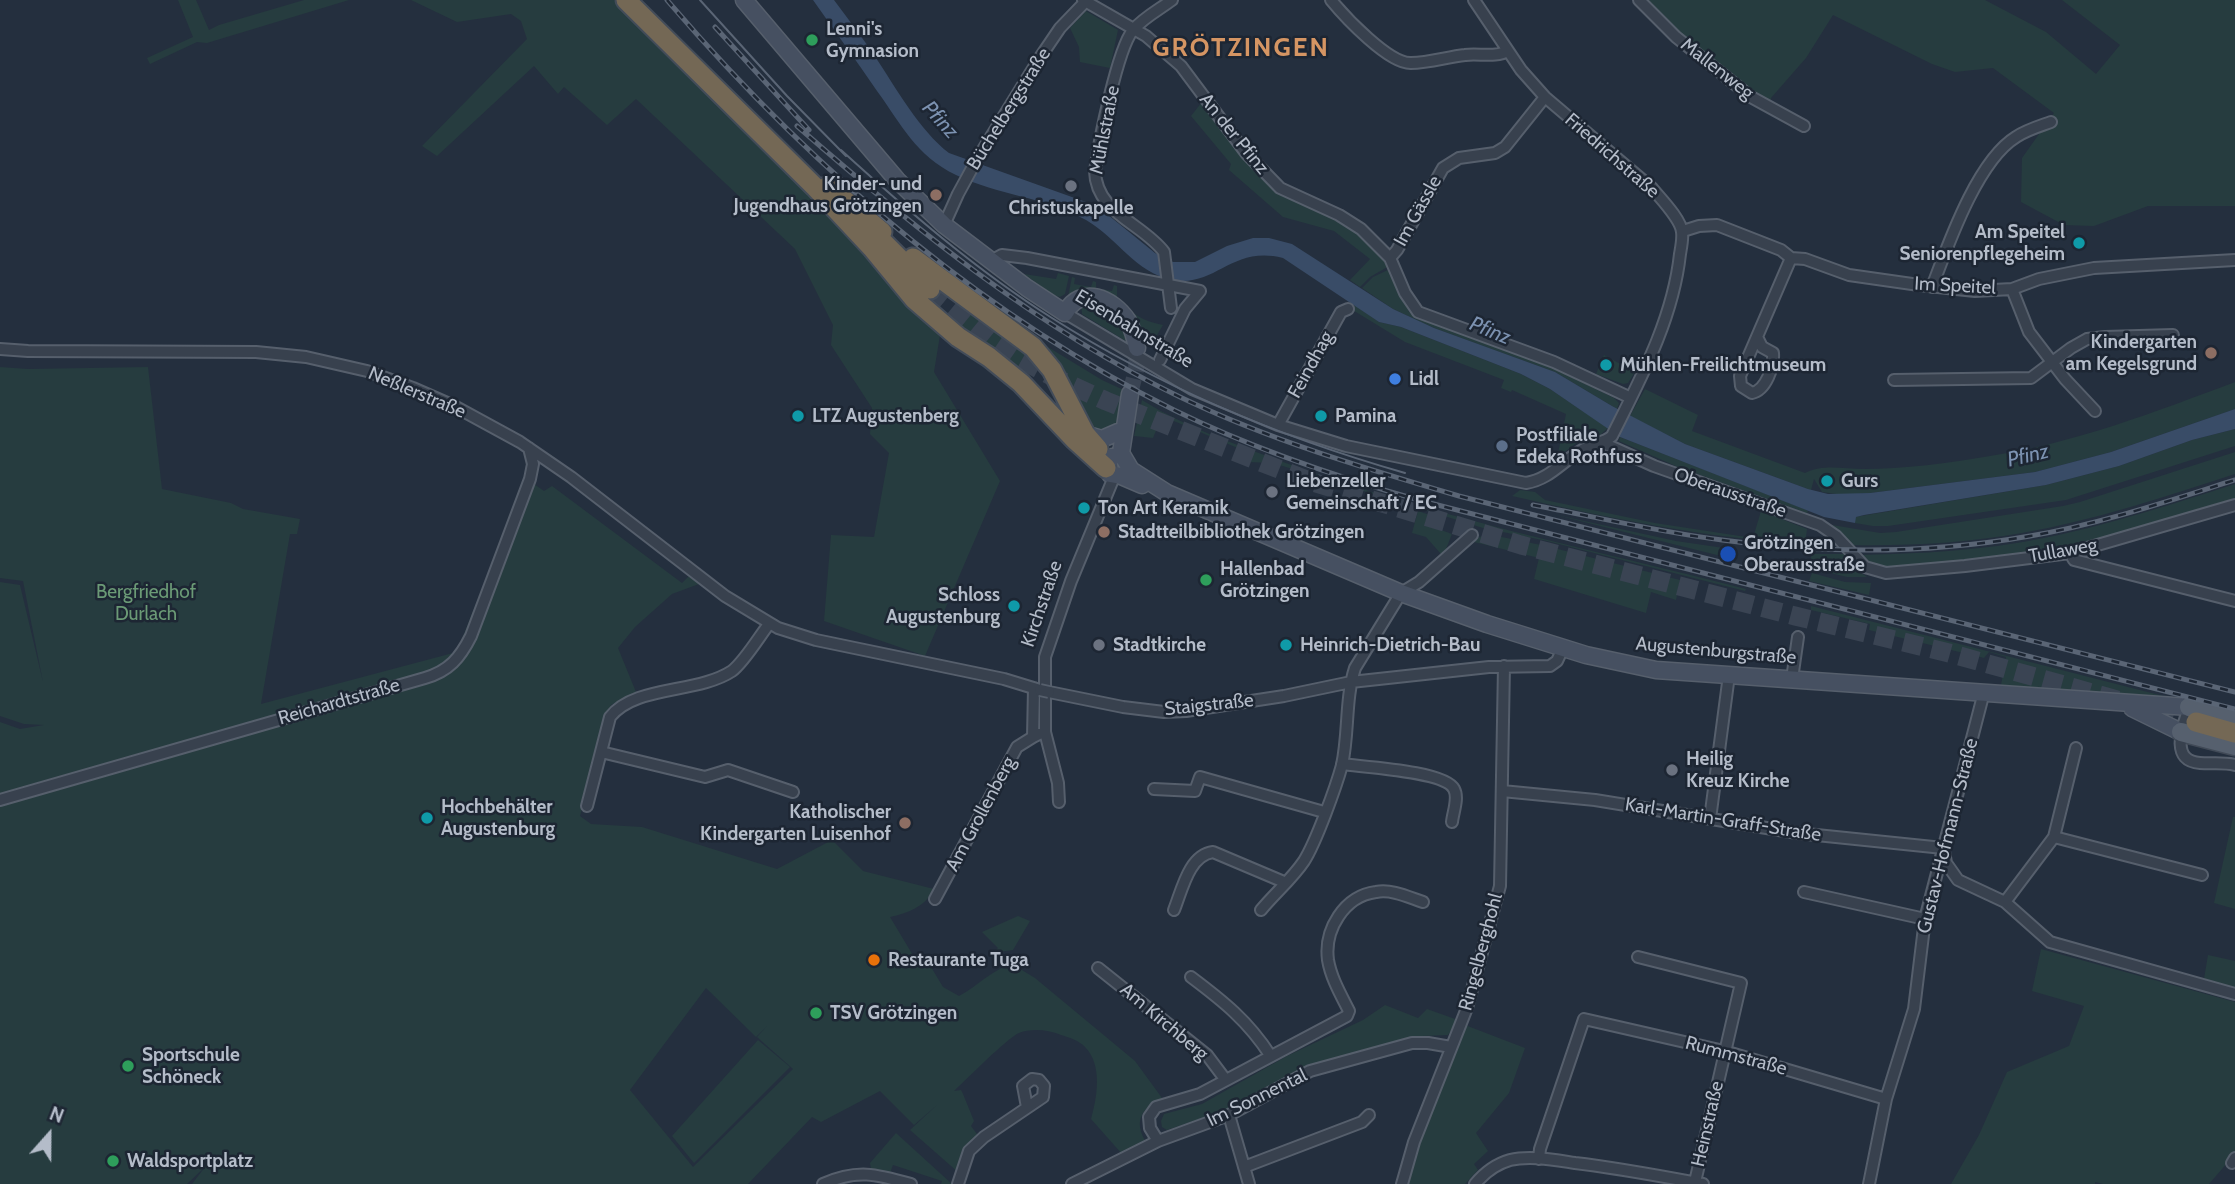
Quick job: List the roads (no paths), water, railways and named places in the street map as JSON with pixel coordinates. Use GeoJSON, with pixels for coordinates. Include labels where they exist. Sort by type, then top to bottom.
{"type":"FeatureCollection","features":[{"type":"Feature","properties":{"kind":"highway"},"geometry":{"type":"LineString","coordinates":[[626,0],[820,185],[930,289],[820,185],[638,0]]}},
{"type":"Feature","properties":{"kind":"highway"},"geometry":{"type":"LineString","coordinates":[[820,185],[1033,347],[1052,370],[1086,434],[1116,466]]}},
{"type":"Feature","properties":{"kind":"highway"},"geometry":{"type":"LineString","coordinates":[[820,185],[914,299],[937,321],[1005,369],[1075,440],[1116,466]]}},
{"type":"Feature","properties":{"kind":"highway"},"geometry":{"type":"LineString","coordinates":[[1052,370],[1046,367],[1034,369],[1025,380],[1032,395],[1056,407],[1063,401],[1063,389]]}},
{"type":"Feature","properties":{"kind":"highway"},"geometry":{"type":"LineString","coordinates":[[2189,720],[2235,733]]}},
{"type":"Feature","properties":{"kind":"main road"},"geometry":{"type":"LineString","coordinates":[[2189,720],[2235,719]]}},
{"type":"Feature","properties":{"kind":"main road"},"geometry":{"type":"LineString","coordinates":[[2189,720],[2235,746]]}},
{"type":"Feature","properties":{"kind":"street","name":"Eisenbahnstraße"},"geometry":{"type":"LineString","coordinates":[[744,0],[897,180],[944,225],[1065,313],[1192,389],[1278,425],[1346,446],[1526,483],[1547,477],[1586,448],[1608,440]]}},
{"type":"Feature","properties":{"kind":"street"},"geometry":{"type":"LineString","coordinates":[[1133,30],[1172,0]]}},
{"type":"Feature","properties":{"kind":"street"},"geometry":{"type":"LineString","coordinates":[[1331,0],[1359,31],[1404,63],[1472,54],[1503,54],[1508,51]]}},
{"type":"Feature","properties":{"kind":"street","name":"Friedrichstraße"},"geometry":{"type":"LineString","coordinates":[[1475,0],[1521,71],[1545,97],[1651,188],[1667,205],[1683,231]]}},
{"type":"Feature","properties":{"kind":"street","name":"Mallenweg"},"geometry":{"type":"LineString","coordinates":[[1639,0],[1676,37],[1751,97],[1804,126]]}},
{"type":"Feature","properties":{"kind":"street","name":"Büchelbergstraße"},"geometry":{"type":"LineString","coordinates":[[944,225],[976,162],[1060,28],[1085,1]]}},
{"type":"Feature","properties":{"kind":"street","name":"An der Pfinz"},"geometry":{"type":"LineString","coordinates":[[1085,1],[1146,36],[1181,66],[1268,178],[1289,193],[1353,223],[1390,258],[1418,312],[1554,362],[1629,402]]}},
{"type":"Feature","properties":{"kind":"street","name":"Mühlstraße"},"geometry":{"type":"LineString","coordinates":[[1133,30],[1116,73],[1098,152],[1095,183],[1108,205],[1161,248],[1166,256],[1171,307],[1185,309]]}},
{"type":"Feature","properties":{"kind":"street","name":"Im Gässle"},"geometry":{"type":"LineString","coordinates":[[1390,258],[1443,168],[1459,158],[1494,153],[1505,147],[1545,97]]}},
{"type":"Feature","properties":{"kind":"street"},"geometry":{"type":"LineString","coordinates":[[1932,287],[1957,222],[1995,157],[2017,136],[2051,122]]}},
{"type":"Feature","properties":{"kind":"street","name":"Im Speitel"},"geometry":{"type":"LineString","coordinates":[[1683,231],[1699,226],[1717,225],[1781,250],[1791,258],[1805,259],[1849,275],[1975,291],[2012,289],[2039,279],[2094,268],[2235,260]]}},
{"type":"Feature","properties":{"kind":"street"},"geometry":{"type":"LineString","coordinates":[[1608,440],[1629,402],[1671,306],[1683,231]]}},
{"type":"Feature","properties":{"kind":"street"},"geometry":{"type":"LineString","coordinates":[[991,261],[1002,255],[1027,258],[1200,291],[1185,309],[1160,359]]}},
{"type":"Feature","properties":{"kind":"street"},"geometry":{"type":"LineString","coordinates":[[1758,337],[1762,347],[1773,353],[1773,363],[1760,390],[1752,393],[1741,386],[1739,381],[1791,258]]}},
{"type":"Feature","properties":{"kind":"street"},"geometry":{"type":"LineString","coordinates":[[2012,289],[2029,332],[2052,363],[2095,411]]}},
{"type":"Feature","properties":{"kind":"street"},"geometry":{"type":"LineString","coordinates":[[1065,313],[1078,298],[1093,296],[1102,299],[1122,313],[1138,348]]}},
{"type":"Feature","properties":{"kind":"street","name":"Feindhag"},"geometry":{"type":"LineString","coordinates":[[1278,425],[1341,312],[1348,309]]}},
{"type":"Feature","properties":{"kind":"street"},"geometry":{"type":"LineString","coordinates":[[1894,380],[2031,378],[2087,339],[2173,335]]}},
{"type":"Feature","properties":{"kind":"street","name":"Neßlerstraße"},"geometry":{"type":"LineString","coordinates":[[0,349],[36,352],[256,352],[323,360],[367,371],[413,388],[486,423],[529,448],[571,477],[725,596],[769,624]]}},
{"type":"Feature","properties":{"kind":"street","name":"Kirchstraße"},"geometry":{"type":"LineString","coordinates":[[1059,802],[1059,783],[1045,732],[1045,657],[1116,466],[1112,448],[1122,426],[1130,394]]}},
{"type":"Feature","properties":{"kind":"street"},"geometry":{"type":"LineString","coordinates":[[1086,434],[1102,439],[1122,426]]}},
{"type":"Feature","properties":{"kind":"street","name":"Oberausstraße"},"geometry":{"type":"LineString","coordinates":[[1608,440],[1654,466],[1819,525],[1836,536],[1865,567],[1886,573]]}},
{"type":"Feature","properties":{"kind":"street","name":"Reichardtstraße"},"geometry":{"type":"LineString","coordinates":[[0,800],[425,678],[448,668],[461,655],[471,636],[530,480],[533,464],[529,448]]}},
{"type":"Feature","properties":{"kind":"street","name":"Augustenburgstraße"},"geometry":{"type":"LineString","coordinates":[[1116,466],[1167,493],[1401,593],[1563,648],[1632,666],[2123,704],[2189,720]]}},
{"type":"Feature","properties":{"kind":"street","name":"Tullaweg"},"geometry":{"type":"LineString","coordinates":[[1886,573],[2070,552],[2235,505]]}},
{"type":"Feature","properties":{"kind":"street"},"geometry":{"type":"LineString","coordinates":[[1261,910],[1305,859],[1324,812],[1342,764],[1355,668],[1401,593],[1419,582],[1472,535]]}},
{"type":"Feature","properties":{"kind":"street"},"geometry":{"type":"LineString","coordinates":[[2070,552],[2074,560],[2235,601]]}},
{"type":"Feature","properties":{"kind":"street"},"geometry":{"type":"LineString","coordinates":[[587,806],[611,717],[616,709],[635,699],[701,685],[734,670],[769,624]]}},
{"type":"Feature","properties":{"kind":"street","name":"Staigstraße"},"geometry":{"type":"LineString","coordinates":[[769,624],[816,640],[1123,707],[1164,712],[1186,712],[1351,682],[1504,666],[1550,666],[1557,661],[1563,648]]}},
{"type":"Feature","properties":{"kind":"street"},"geometry":{"type":"LineString","coordinates":[[1792,679],[1798,637]]}},
{"type":"Feature","properties":{"kind":"street","name":"Ringelberghohl"},"geometry":{"type":"LineString","coordinates":[[1402,1184],[1410,1153],[1467,1008],[1500,886],[1504,666]]}},
{"type":"Feature","properties":{"kind":"street"},"geometry":{"type":"LineString","coordinates":[[1710,819],[1729,675]]}},
{"type":"Feature","properties":{"kind":"street"},"geometry":{"type":"LineString","coordinates":[[1033,737],[1041,690]]}},
{"type":"Feature","properties":{"kind":"street","name":"Gustav-Hofmann-Straße"},"geometry":{"type":"LineString","coordinates":[[1869,1184],[1886,1099],[1914,1009],[1925,919],[1984,692]]}},
{"type":"Feature","properties":{"kind":"street","name":"Augustenburgstraße"},"geometry":{"type":"LineString","coordinates":[[2123,704],[2189,720]]}},
{"type":"Feature","properties":{"kind":"street"},"geometry":{"type":"LineString","coordinates":[[2189,720],[2180,743],[2187,759],[2197,763],[2235,765]]}},
{"type":"Feature","properties":{"kind":"street"},"geometry":{"type":"LineString","coordinates":[[1033,737],[1045,732]]}},
{"type":"Feature","properties":{"kind":"street","name":"Am Grollenberg"},"geometry":{"type":"LineString","coordinates":[[936,899],[1017,747],[1033,737]]}},
{"type":"Feature","properties":{"kind":"street"},"geometry":{"type":"LineString","coordinates":[[2005,902],[2053,837],[2076,748]]}},
{"type":"Feature","properties":{"kind":"street"},"geometry":{"type":"LineString","coordinates":[[601,752],[705,777],[728,770],[793,792]]}},
{"type":"Feature","properties":{"kind":"street"},"geometry":{"type":"LineString","coordinates":[[1342,764],[1444,780],[1452,785],[1456,792],[1452,822]]}},
{"type":"Feature","properties":{"kind":"street"},"geometry":{"type":"LineString","coordinates":[[1154,789],[1195,791],[1200,777],[1324,812]]}},
{"type":"Feature","properties":{"kind":"street","name":"Karl-Martin-Graff-Straße"},"geometry":{"type":"LineString","coordinates":[[1502,791],[1595,800],[1797,833],[1943,848]]}},
{"type":"Feature","properties":{"kind":"street"},"geometry":{"type":"LineString","coordinates":[[2053,837],[2202,875]]}},
{"type":"Feature","properties":{"kind":"street"},"geometry":{"type":"LineString","coordinates":[[1943,848],[1946,863],[1958,880],[2005,902],[2050,942],[2235,993]]}},
{"type":"Feature","properties":{"kind":"street"},"geometry":{"type":"LineString","coordinates":[[1174,910],[1196,859],[1204,853],[1213,852],[1284,883]]}},
{"type":"Feature","properties":{"kind":"street","name":"Am Kirchberg"},"geometry":{"type":"LineString","coordinates":[[1158,1141],[1150,1128],[1149,1117],[1156,1107],[1200,1094],[1347,1016],[1349,1011],[1331,974],[1328,946],[1334,923],[1352,901],[1376,891],[1390,892],[1423,902]]}},
{"type":"Feature","properties":{"kind":"street"},"geometry":{"type":"LineString","coordinates":[[1804,892],[1925,919]]}},
{"type":"Feature","properties":{"kind":"street","name":"Heinstraße"},"geometry":{"type":"LineString","coordinates":[[1638,957],[1741,984],[1724,1051],[1699,1183]]}},
{"type":"Feature","properties":{"kind":"street","name":"Am Kirchberg"},"geometry":{"type":"LineString","coordinates":[[1098,968],[1207,1055],[1225,1079]]}},
{"type":"Feature","properties":{"kind":"street"},"geometry":{"type":"LineString","coordinates":[[1191,977],[1237,1013],[1256,1032],[1270,1055]]}},
{"type":"Feature","properties":{"kind":"street","name":"Rummstraße"},"geometry":{"type":"LineString","coordinates":[[1539,1159],[1540,1149],[1584,1019],[1724,1051],[1886,1099]]}},
{"type":"Feature","properties":{"kind":"street","name":"Im Sonnental"},"geometry":{"type":"LineString","coordinates":[[1072,1184],[1158,1141],[1229,1115],[1310,1071],[1412,1044],[1428,1043],[1451,1048]]}},
{"type":"Feature","properties":{"kind":"street"},"geometry":{"type":"LineString","coordinates":[[958,1184],[969,1151],[1027,1107]]}},
{"type":"Feature","properties":{"kind":"street"},"geometry":{"type":"LineString","coordinates":[[1229,1115],[1249,1184]]}},
{"type":"Feature","properties":{"kind":"street"},"geometry":{"type":"LineString","coordinates":[[1244,1167],[1362,1122],[1369,1115]]}},
{"type":"Feature","properties":{"kind":"street"},"geometry":{"type":"LineString","coordinates":[[1475,1184],[1492,1168],[1514,1159],[1539,1159],[1616,1168],[1699,1183]]}},
{"type":"Feature","properties":{"kind":"street"},"geometry":{"type":"LineString","coordinates":[[823,1184],[837,1178],[864,1173],[878,1174],[911,1184]]}},
{"type":"Feature","properties":{"kind":"water"},"geometry":{"type":"Polygon","coordinates":[[[813,0],[834,0],[918,121],[949,153],[1097,206],[1155,253],[1173,262],[1195,262],[1227,246],[1253,238],[1269,238],[1292,244],[1393,309],[1434,328],[1555,372],[1612,406],[1685,444],[1808,489],[1828,494],[1870,493],[2035,472],[2111,452],[2235,409],[2235,429],[2192,440],[2119,466],[2046,485],[1864,515],[1856,517],[1855,523],[1824,517],[1620,437],[1550,389],[1521,374],[1401,327],[1379,322],[1283,258],[1250,257],[1201,278],[1172,280],[1148,270],[1097,227],[1070,212],[956,175],[930,158],[911,138],[813,0]]]}},
{"type":"Feature","properties":{"kind":"tunnel"},"geometry":{"type":"LineString","coordinates":[[930,289],[990,338],[1053,377],[1106,401],[1309,481],[1521,545],[1949,653],[2196,722]]}},
{"type":"Feature","properties":{"kind":"tunnel"},"geometry":{"type":"LineString","coordinates":[[1130,394],[1136,370],[1137,348]]}},
{"type":"Feature","properties":{"kind":"tram line"},"geometry":{"type":"LineString","coordinates":[[700,0],[846,156]]}},
{"type":"Feature","properties":{"kind":"tram line"},"geometry":{"type":"LineString","coordinates":[[841,150],[969,260],[1052,318],[1094,343],[1179,388],[1267,427],[1405,473]]}},
{"type":"Feature","properties":{"kind":"railway"},"geometry":{"type":"LineString","coordinates":[[667,0],[779,121],[900,231],[1032,328],[1102,371],[1204,424],[1296,461],[1422,501],[2235,709]]}},
{"type":"Feature","properties":{"kind":"railway"},"geometry":{"type":"LineString","coordinates":[[715,27],[809,130]]}},
{"type":"Feature","properties":{"kind":"railway"},"geometry":{"type":"LineString","coordinates":[[797,126],[932,239],[1027,308],[1127,370],[1248,427],[1352,464],[1459,496],[2235,692]]}},
{"type":"Feature","properties":{"kind":"railway"},"geometry":{"type":"LineString","coordinates":[[1533,505],[1675,533],[1760,545],[1837,550],[1915,549],[1992,542],[2056,531],[2134,511],[2235,480]]}},
{"type":"Feature","properties":{"kind":"place","name":"Lenni's Gymnasion"},"geometry":{"type":"Point","coordinates":[812,40]}},
{"type":"Feature","properties":{"kind":"place","name":"Christuskapelle"},"geometry":{"type":"Point","coordinates":[1071,186]}},
{"type":"Feature","properties":{"kind":"place","name":"Kinder- und Jugendhaus Grötzingen"},"geometry":{"type":"Point","coordinates":[936,195]}},
{"type":"Feature","properties":{"kind":"place","name":"Am Speitel Seniorenpflegeheim"},"geometry":{"type":"Point","coordinates":[2079,243]}},
{"type":"Feature","properties":{"kind":"place","name":"Kindergarten am Kegelsgrund"},"geometry":{"type":"Point","coordinates":[2211,353]}},
{"type":"Feature","properties":{"kind":"place","name":"Mühlen-Freilichtmuseum"},"geometry":{"type":"Point","coordinates":[1606,365]}},
{"type":"Feature","properties":{"kind":"place","name":"Lidl"},"geometry":{"type":"Point","coordinates":[1395,379]}},
{"type":"Feature","properties":{"kind":"place","name":"LTZ Augustenberg"},"geometry":{"type":"Point","coordinates":[798,416]}},
{"type":"Feature","properties":{"kind":"place","name":"Pamina"},"geometry":{"type":"Point","coordinates":[1321,416]}},
{"type":"Feature","properties":{"kind":"place","name":"Postfiliale Edeka Rothfuss"},"geometry":{"type":"Point","coordinates":[1502,446]}},
{"type":"Feature","properties":{"kind":"place","name":"Gurs"},"geometry":{"type":"Point","coordinates":[1827,481]}},
{"type":"Feature","properties":{"kind":"place","name":"Liebenzeller Gemeinschaft / EC"},"geometry":{"type":"Point","coordinates":[1272,492]}},
{"type":"Feature","properties":{"kind":"place","name":"Ton Art Keramik"},"geometry":{"type":"Point","coordinates":[1084,508]}},
{"type":"Feature","properties":{"kind":"place","name":"Stadtteilbibliothek Grötzingen"},"geometry":{"type":"Point","coordinates":[1104,532]}},
{"type":"Feature","properties":{"kind":"place","name":"Grötzingen Oberausstraße"},"geometry":{"type":"Point","coordinates":[1728,554]}},
{"type":"Feature","properties":{"kind":"place","name":"Hallenbad Grötzingen"},"geometry":{"type":"Point","coordinates":[1206,580]}},
{"type":"Feature","properties":{"kind":"place","name":"Schloss Augustenburg"},"geometry":{"type":"Point","coordinates":[1014,606]}},
{"type":"Feature","properties":{"kind":"place","name":"Stadtkirche"},"geometry":{"type":"Point","coordinates":[1099,645]}},
{"type":"Feature","properties":{"kind":"place","name":"Heinrich-Dietrich-Bau"},"geometry":{"type":"Point","coordinates":[1286,645]}},
{"type":"Feature","properties":{"kind":"place","name":"Heilig Kreuz Kirche"},"geometry":{"type":"Point","coordinates":[1672,770]}},
{"type":"Feature","properties":{"kind":"place","name":"Hochbehälter Augustenburg"},"geometry":{"type":"Point","coordinates":[427,818]}},
{"type":"Feature","properties":{"kind":"place","name":"Katholischer Kindergarten Luisenhof"},"geometry":{"type":"Point","coordinates":[905,823]}},
{"type":"Feature","properties":{"kind":"place","name":"Restaurante Tuga"},"geometry":{"type":"Point","coordinates":[874,960]}},
{"type":"Feature","properties":{"kind":"place","name":"TSV Grötzingen"},"geometry":{"type":"Point","coordinates":[816,1013]}},
{"type":"Feature","properties":{"kind":"place","name":"Sportschule Schöneck"},"geometry":{"type":"Point","coordinates":[128,1066]}},
{"type":"Feature","properties":{"kind":"place","name":"Waldsportplatz"},"geometry":{"type":"Point","coordinates":[113,1161]}},
{"type":"Feature","properties":{"kind":"district","name":"GRÖTZINGEN"},"geometry":{"type":"Point","coordinates":[1241,48]}},
{"type":"Feature","properties":{"kind":"water label","name":"Pfinz"},"geometry":{"type":"Point","coordinates":[940,120]}},
{"type":"Feature","properties":{"kind":"water label","name":"Pfinz"},"geometry":{"type":"Point","coordinates":[1490,331]}},
{"type":"Feature","properties":{"kind":"water label","name":"Pfinz"},"geometry":{"type":"Point","coordinates":[2028,456]}},
{"type":"Feature","properties":{"kind":"park label","name":"Bergfriedhof Durlach"},"geometry":{"type":"Point","coordinates":[146,603]}}]}
